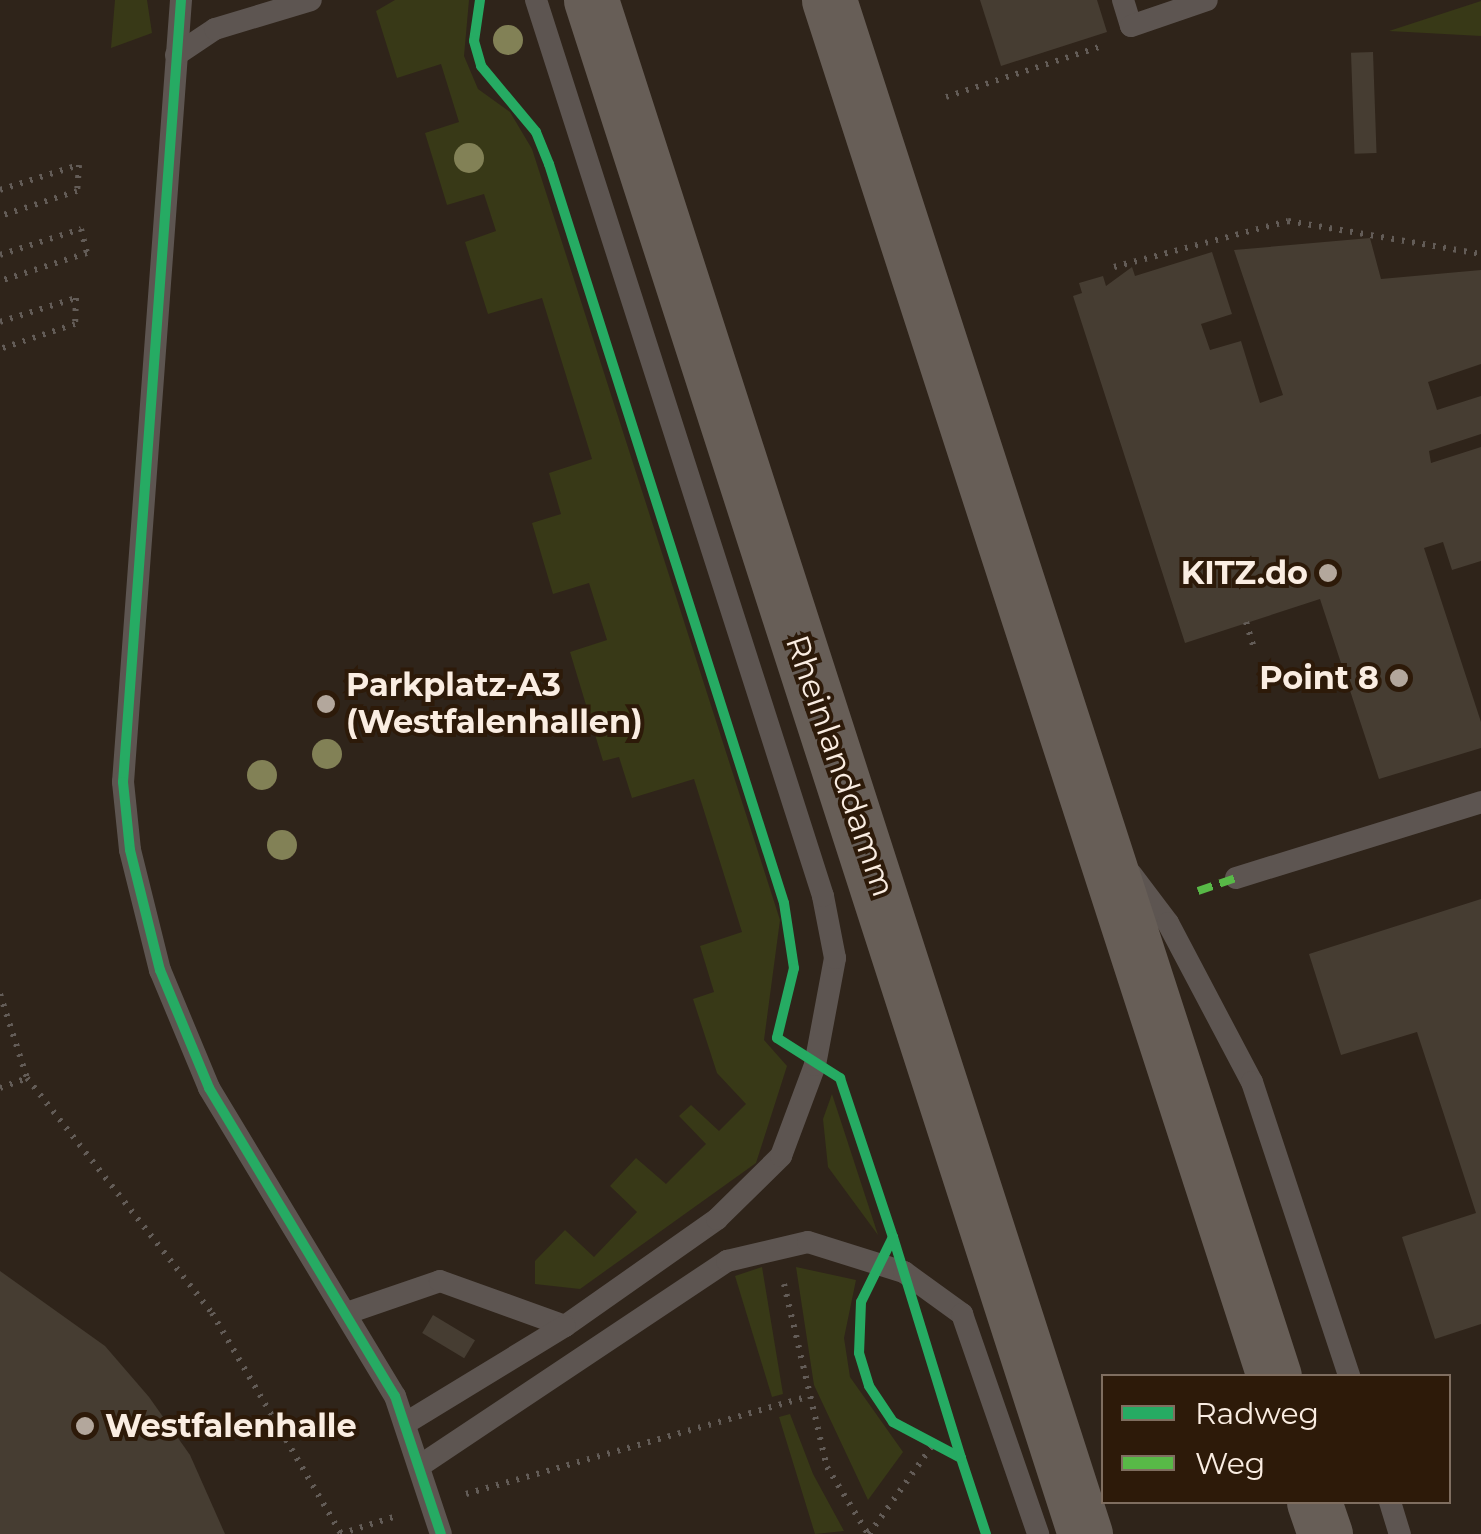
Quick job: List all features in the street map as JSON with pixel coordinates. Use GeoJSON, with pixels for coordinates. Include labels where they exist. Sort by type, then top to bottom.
{"type":"FeatureCollection","features":[{"type":"Feature","properties":{"kind":"main road","name":"Rheinlanddamm"},"geometry":{"type":"LineString","coordinates":[[591,0],[1085,1534]]}},
{"type":"Feature","properties":{"kind":"main road"},"geometry":{"type":"LineString","coordinates":[[829,0],[1273,1374]]}},
{"type":"Feature","properties":{"kind":"main road"},"geometry":{"type":"LineString","coordinates":[[1315,1504],[1325,1534]]}},
{"type":"Feature","properties":{"kind":"lane"},"geometry":{"type":"LineString","coordinates":[[180,0],[123,782],[130,850],[160,970],[209,1088],[350,1312],[406,1422],[441,1534]]}},
{"type":"Feature","properties":{"kind":"lane"},"geometry":{"type":"LineString","coordinates":[[176,55],[215,29],[311,0]]}},
{"type":"Feature","properties":{"kind":"lane"},"geometry":{"type":"LineString","coordinates":[[406,1422],[565,1326],[775,1167],[815,1065],[835,958],[823,896],[536,0]]}},
{"type":"Feature","properties":{"kind":"lane"},"geometry":{"type":"LineString","coordinates":[[1122,0],[1130,26],[1207,0]]}},
{"type":"Feature","properties":{"kind":"lane"},"geometry":{"type":"LineString","coordinates":[[1236,878],[1481,802]]}},
{"type":"Feature","properties":{"kind":"lane"},"geometry":{"type":"LineString","coordinates":[[1094,826],[1168,923],[1252,1082],[1348,1374]]}},
{"type":"Feature","properties":{"kind":"lane"},"geometry":{"type":"LineString","coordinates":[[421,1465],[727,1261],[786,1242],[828,1244],[904,1272],[962,1314],[1038,1534]]}},
{"type":"Feature","properties":{"kind":"lane"},"geometry":{"type":"LineString","coordinates":[[350,1312],[440,1281],[565,1326]]}},
{"type":"Feature","properties":{"kind":"lane"},"geometry":{"type":"LineString","coordinates":[[1391,1504],[1400,1534]]}},
{"type":"Feature","properties":{"kind":"path"},"geometry":{"type":"LineString","coordinates":[[946,96],[1085,52]]}},
{"type":"Feature","properties":{"kind":"path"},"geometry":{"type":"LineString","coordinates":[[0,190],[79,164],[77,191],[0,216]]}},
{"type":"Feature","properties":{"kind":"path"},"geometry":{"type":"LineString","coordinates":[[1114,267],[1288,221],[1481,254]]}},
{"type":"Feature","properties":{"kind":"path"},"geometry":{"type":"LineString","coordinates":[[0,255],[81,229],[87,253],[0,281]]}},
{"type":"Feature","properties":{"kind":"path"},"geometry":{"type":"LineString","coordinates":[[0,322],[76,298],[74,324],[0,349]]}},
{"type":"Feature","properties":{"kind":"path"},"geometry":{"type":"LineString","coordinates":[[1246,622],[1256,652]]}},
{"type":"Feature","properties":{"kind":"path"},"geometry":{"type":"LineString","coordinates":[[0,994],[27,1078],[212,1313],[340,1534],[806,1397]]}},
{"type":"Feature","properties":{"kind":"path"},"geometry":{"type":"LineString","coordinates":[[0,1088],[27,1078]]}},
{"type":"Feature","properties":{"kind":"path"},"geometry":{"type":"LineString","coordinates":[[786,1242],[789,1320],[806,1397],[827,1467],[869,1534],[932,1446]]}},
{"type":"Feature","properties":{"kind":"shaded area"},"geometry":{"type":"Polygon","coordinates":[[[115,0],[147,0],[152,33],[111,48],[115,0]]]}},
{"type":"Feature","properties":{"kind":"shaded area"},"geometry":{"type":"Polygon","coordinates":[[[395,0],[469,0],[464,56],[478,89],[510,112],[532,149],[780,920],[764,1040],[787,1066],[756,1163],[580,1289],[535,1284],[535,1261],[565,1230],[594,1257],[637,1212],[610,1186],[636,1158],[666,1184],[706,1144],[679,1116],[691,1105],[719,1131],[746,1104],[717,1073],[693,999],[714,992],[700,946],[742,932],[694,779],[632,798],[619,757],[603,761],[570,652],[607,640],[589,583],[553,594],[532,523],[561,514],[549,473],[592,459],[542,298],[488,314],[465,242],[496,231],[484,194],[447,205],[425,133],[459,122],[441,64],[397,78],[376,11],[395,0]]]}},
{"type":"Feature","properties":{"kind":"shaded area"},"geometry":{"type":"Polygon","coordinates":[[[1481,1],[1481,36],[1389,31],[1481,1]]]}},
{"type":"Feature","properties":{"kind":"shaded area"},"geometry":{"type":"Polygon","coordinates":[[[832,1094],[878,1235],[828,1167],[823,1119],[832,1094]]]}},
{"type":"Feature","properties":{"kind":"shaded area"},"geometry":{"type":"Polygon","coordinates":[[[762,1267],[783,1394],[772,1397],[735,1276],[762,1267]]]}},
{"type":"Feature","properties":{"kind":"shaded area"},"geometry":{"type":"Polygon","coordinates":[[[796,1267],[856,1280],[844,1338],[850,1377],[903,1452],[868,1500],[814,1385],[796,1267]]]}},
{"type":"Feature","properties":{"kind":"shaded area"},"geometry":{"type":"Polygon","coordinates":[[[790,1414],[813,1474],[844,1531],[815,1534],[779,1417],[790,1414]]]}},
{"type":"Feature","properties":{"kind":"building"},"geometry":{"type":"Polygon","coordinates":[[[980,0],[1097,0],[1107,32],[1001,66],[980,0]]]}},
{"type":"Feature","properties":{"kind":"building"},"geometry":{"type":"Polygon","coordinates":[[[1373,52],[1377,153],[1355,154],[1351,53],[1373,52]]]}},
{"type":"Feature","properties":{"kind":"building"},"geometry":{"type":"Polygon","coordinates":[[[1370,238],[1381,279],[1481,270],[1481,364],[1428,382],[1437,410],[1481,396],[1481,434],[1429,451],[1431,463],[1481,447],[1481,561],[1452,570],[1443,542],[1424,548],[1481,722],[1481,748],[1379,779],[1320,599],[1185,643],[1073,296],[1082,293],[1079,283],[1103,276],[1106,286],[1132,267],[1135,276],[1212,252],[1232,314],[1201,324],[1210,350],[1241,341],[1260,403],[1283,395],[1234,250],[1370,238]]]}},
{"type":"Feature","properties":{"kind":"building"},"geometry":{"type":"Polygon","coordinates":[[[1481,899],[1481,1324],[1435,1339],[1402,1237],[1476,1213],[1417,1032],[1341,1055],[1309,954],[1481,899]]]}},
{"type":"Feature","properties":{"kind":"building","name":"Westfalenhalle"},"geometry":{"type":"Polygon","coordinates":[[[0,1271],[105,1346],[149,1397],[190,1455],[225,1534],[0,1534],[0,1271]]]}},
{"type":"Feature","properties":{"kind":"building"},"geometry":{"type":"Polygon","coordinates":[[[433,1315],[475,1340],[464,1358],[422,1333],[433,1315]]]}},
{"type":"Feature","properties":{"kind":"marked path"},"geometry":{"type":"LineString","coordinates":[[1198,891],[1236,878]]}},
{"type":"Feature","properties":{"kind":"cycle path"},"geometry":{"type":"LineString","coordinates":[[181,0],[123,782],[130,850],[160,970],[209,1088],[395,1396],[441,1534]]}},
{"type":"Feature","properties":{"kind":"cycle path"},"geometry":{"type":"LineString","coordinates":[[480,0],[474,41],[481,66],[536,132],[549,164],[784,903],[794,968],[777,1038],[840,1078],[893,1237],[861,1302],[859,1353],[869,1386],[893,1422],[961,1458],[986,1534]]}},
{"type":"Feature","properties":{"kind":"cycle path"},"geometry":{"type":"LineString","coordinates":[[893,1237],[961,1458]]}},
{"type":"Feature","properties":{"kind":"place","name":"KITZ.do"},"geometry":{"type":"Point","coordinates":[1328,573]}},
{"type":"Feature","properties":{"kind":"place","name":"Point 8"},"geometry":{"type":"Point","coordinates":[1399,678]}},
{"type":"Feature","properties":{"kind":"place","name":"Parkplatz-A3 (Westfalenhallen)"},"geometry":{"type":"Point","coordinates":[326,704]}},
{"type":"Feature","properties":{"kind":"place","name":"Westfalenhalle"},"geometry":{"type":"Point","coordinates":[85,1426]}}]}
